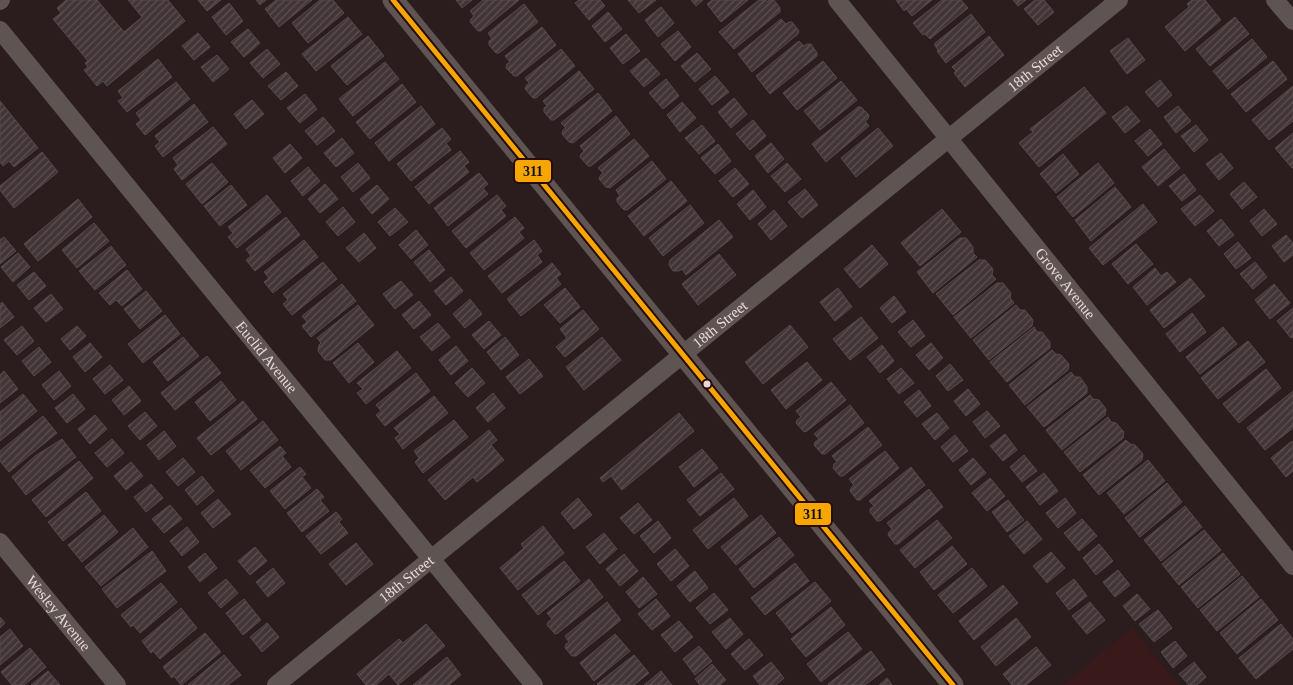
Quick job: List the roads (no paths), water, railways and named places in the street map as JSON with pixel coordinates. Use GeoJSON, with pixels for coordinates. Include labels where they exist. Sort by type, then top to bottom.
{"type":"FeatureCollection","features":[{"type":"Feature","properties":{"kind":"street"},"geometry":{"type":"LineString","coordinates":[[393,0],[952,685]]}},
{"type":"Feature","properties":{"kind":"street","name":"Grove Avenue"},"geometry":{"type":"LineString","coordinates":[[837,0],[1293,566]]}},
{"type":"Feature","properties":{"kind":"street","name":"18th Street"},"geometry":{"type":"LineString","coordinates":[[276,685],[1119,0]]}},
{"type":"Feature","properties":{"kind":"street"},"geometry":{"type":"LineString","coordinates":[[1276,0],[1293,21]]}},
{"type":"Feature","properties":{"kind":"street","name":"Euclid Avenue"},"geometry":{"type":"LineString","coordinates":[[0,30],[534,685]]}},
{"type":"Feature","properties":{"kind":"street","name":"Wesley Avenue"},"geometry":{"type":"LineString","coordinates":[[0,542],[117,685]]}}]}
